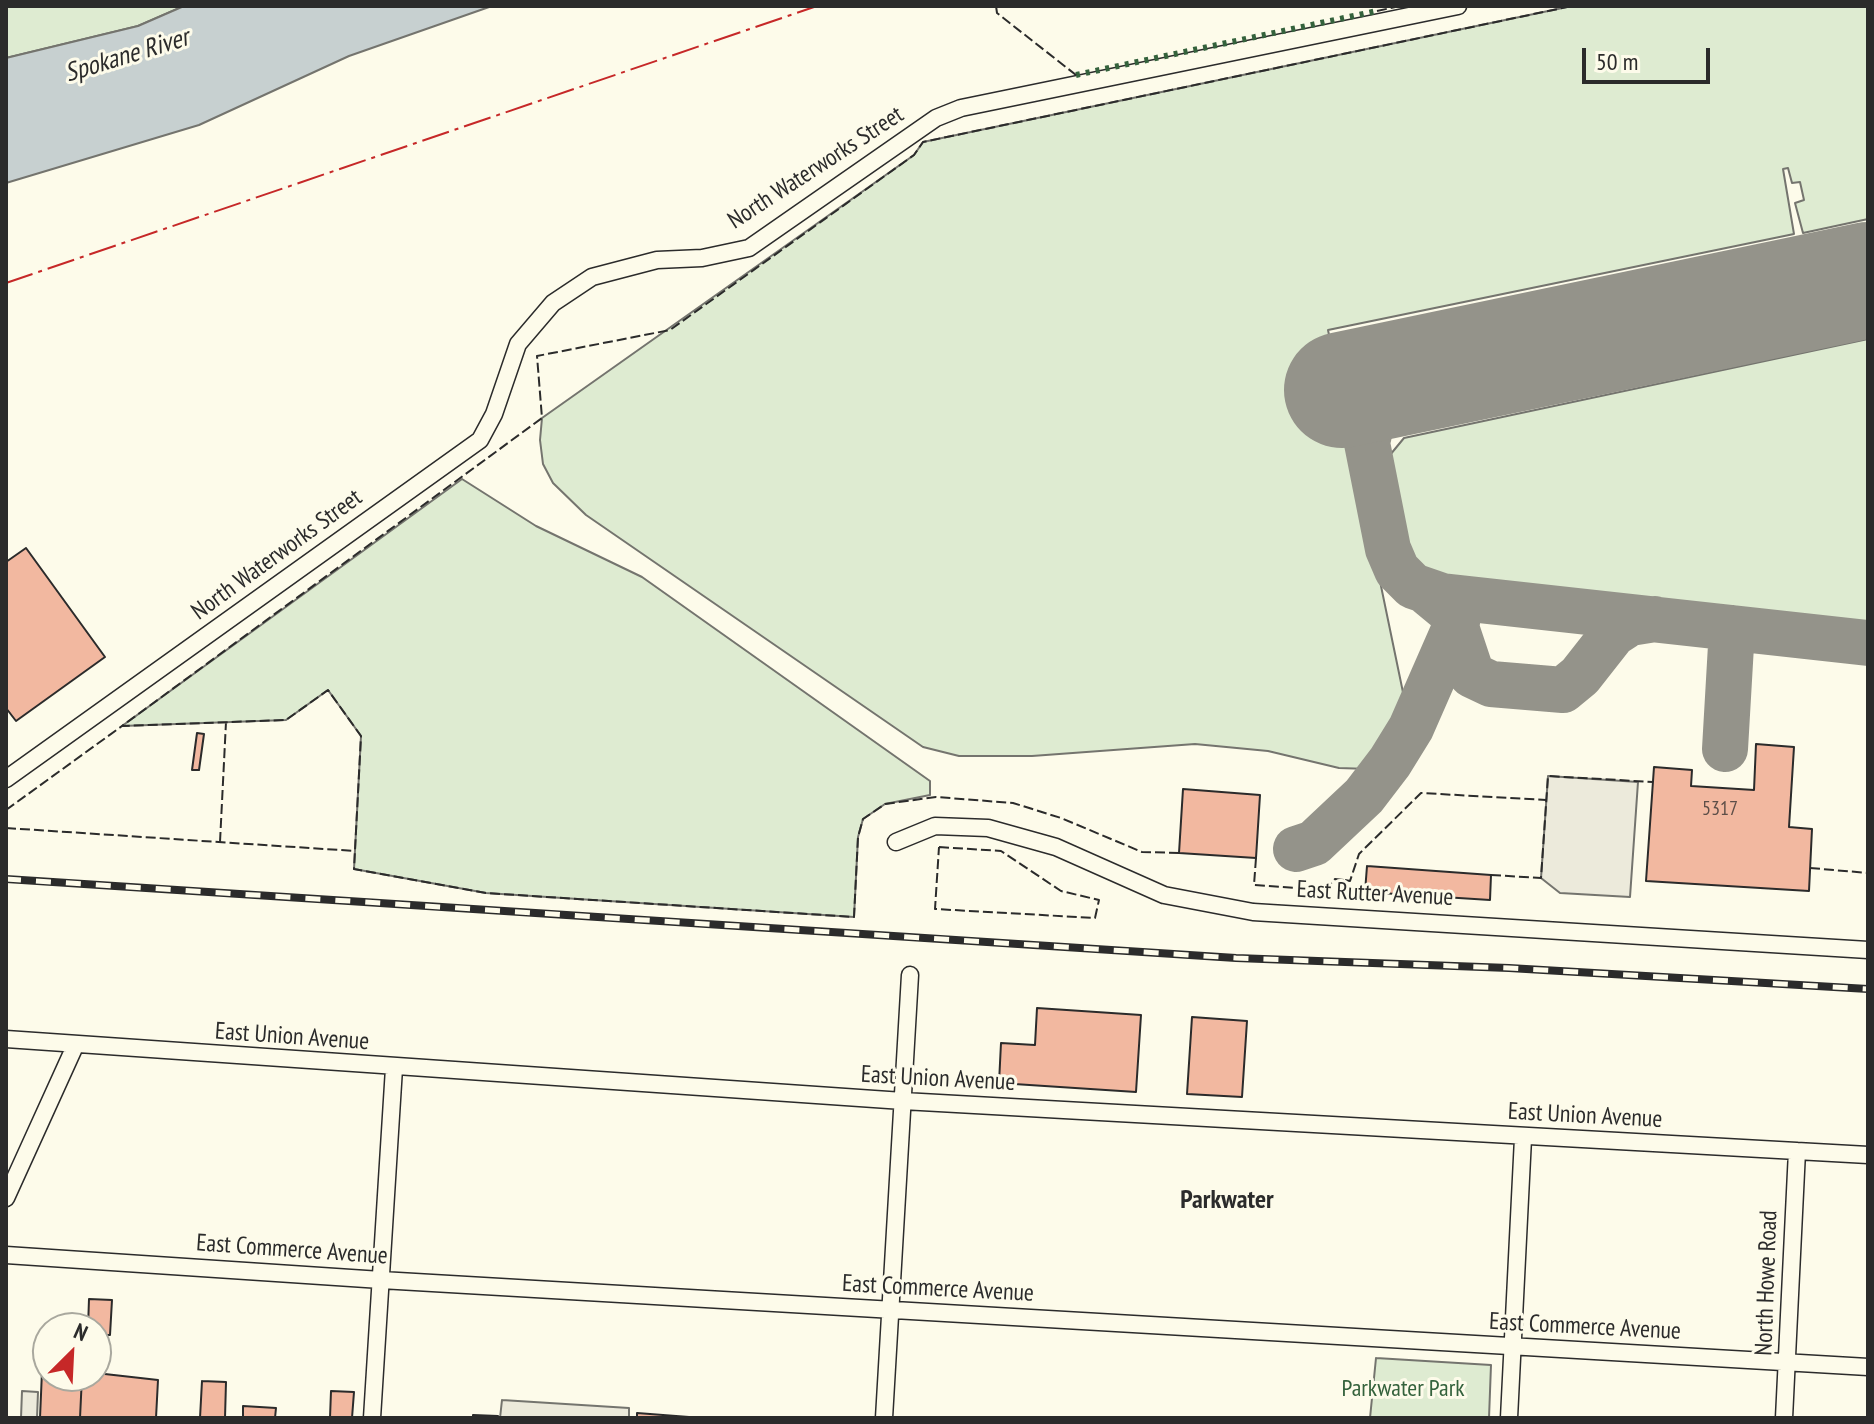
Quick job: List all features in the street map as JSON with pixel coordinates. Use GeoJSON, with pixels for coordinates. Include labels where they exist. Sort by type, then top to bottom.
{"type":"FeatureCollection","features":[{"type":"Feature","properties":{"kind":"street","name":"North Waterworks Street"},"geometry":{"type":"LineString","coordinates":[[6,779],[480,440],[494,414],[518,344],[553,303],[592,277],[657,260],[702,258],[749,248],[936,118],[961,108],[1458,6]]}},
{"type":"Feature","properties":{"kind":"street","name":"East Rutter Avenue"},"geometry":{"type":"LineString","coordinates":[[896,842],[935,826],[988,828],[1056,847],[1164,895],[1253,912],[1868,950]]}},
{"type":"Feature","properties":{"kind":"street"},"geometry":{"type":"LineString","coordinates":[[884,1418],[910,975]]}},
{"type":"Feature","properties":{"kind":"street","name":"East Union Avenue"},"geometry":{"type":"LineString","coordinates":[[6,1039],[903,1101],[1868,1155]]}},
{"type":"Feature","properties":{"kind":"street"},"geometry":{"type":"LineString","coordinates":[[6,1198],[75,1046]]}},
{"type":"Feature","properties":{"kind":"street"},"geometry":{"type":"LineString","coordinates":[[372,1418],[394,1068]]}},
{"type":"Feature","properties":{"kind":"street"},"geometry":{"type":"LineString","coordinates":[[1509,1418],[1523,1138]]}},
{"type":"Feature","properties":{"kind":"street","name":"North Howe Road"},"geometry":{"type":"LineString","coordinates":[[1784,1418],[1797,1151]]}},
{"type":"Feature","properties":{"kind":"street","name":"East Commerce Avenue"},"geometry":{"type":"LineString","coordinates":[[6,1255],[381,1280],[1868,1367]]}},
{"type":"Feature","properties":{"kind":"green space"},"geometry":{"type":"Polygon","coordinates":[[[6,6],[184,6],[138,26],[6,58],[6,6]]]}},
{"type":"Feature","properties":{"kind":"green space"},"geometry":{"type":"Polygon","coordinates":[[[1572,6],[1868,6],[1868,219],[1803,233],[1795,203],[1804,200],[1800,182],[1792,183],[1788,168],[1783,169],[1794,234],[1328,330],[1405,702],[1391,736],[1369,769],[1339,768],[1268,751],[1195,744],[1032,756],[959,756],[923,747],[586,515],[553,483],[543,464],[540,440],[542,418],[914,155],[923,142],[1572,6]]]}},
{"type":"Feature","properties":{"kind":"green space"},"geometry":{"type":"Polygon","coordinates":[[[1868,339],[1868,630],[1433,582],[1412,572],[1405,561],[1386,467],[1390,455],[1404,438],[1868,339]]]}},
{"type":"Feature","properties":{"kind":"green space"},"geometry":{"type":"Polygon","coordinates":[[[462,479],[536,526],[642,577],[930,781],[930,795],[885,804],[863,819],[858,837],[854,917],[486,893],[354,869],[361,736],[328,690],[286,720],[122,726],[462,479]]]}},
{"type":"Feature","properties":{"kind":"green space","name":"Parkwater Park"},"geometry":{"type":"Polygon","coordinates":[[[1376,1358],[1491,1365],[1489,1418],[1370,1418],[1376,1358]]]}},
{"type":"Feature","properties":{"kind":"shaded area"},"geometry":{"type":"Polygon","coordinates":[[[1548,776],[1638,782],[1630,897],[1560,893],[1541,878],[1548,776]]]}},
{"type":"Feature","properties":{"kind":"shaded area"},"geometry":{"type":"Polygon","coordinates":[[[22,1391],[38,1392],[37,1418],[21,1418],[22,1391]]]}},
{"type":"Feature","properties":{"kind":"shaded area"},"geometry":{"type":"Polygon","coordinates":[[[502,1400],[629,1408],[629,1418],[500,1418],[502,1400]]]}},
{"type":"Feature","properties":{"kind":"water","name":"Spokane River"},"geometry":{"type":"Polygon","coordinates":[[[184,6],[492,6],[349,56],[199,125],[6,183],[6,58],[138,26],[184,6]]]}},
{"type":"Feature","properties":{"kind":"building"},"geometry":{"type":"Polygon","coordinates":[[[26,548],[105,657],[16,721],[6,708],[6,562],[26,548]]]}},
{"type":"Feature","properties":{"kind":"building"},"geometry":{"type":"Polygon","coordinates":[[[197,733],[204,734],[199,770],[192,770],[197,733]]]}},
{"type":"Feature","properties":{"kind":"building"},"geometry":{"type":"Polygon","coordinates":[[[1756,744],[1794,747],[1789,827],[1812,829],[1809,891],[1646,881],[1654,767],[1692,770],[1691,786],[1754,790],[1756,744]]]}},
{"type":"Feature","properties":{"kind":"building"},"geometry":{"type":"Polygon","coordinates":[[[1183,789],[1260,795],[1256,858],[1179,853],[1183,789]]]}},
{"type":"Feature","properties":{"kind":"building"},"geometry":{"type":"Polygon","coordinates":[[[1367,866],[1491,875],[1490,900],[1365,892],[1367,866]]]}},
{"type":"Feature","properties":{"kind":"building"},"geometry":{"type":"Polygon","coordinates":[[[1037,1008],[1141,1015],[1136,1092],[999,1083],[1001,1043],[1035,1045],[1037,1008]]]}},
{"type":"Feature","properties":{"kind":"building"},"geometry":{"type":"Polygon","coordinates":[[[1192,1017],[1247,1021],[1242,1097],[1187,1094],[1192,1017]]]}},
{"type":"Feature","properties":{"kind":"building"},"geometry":{"type":"Polygon","coordinates":[[[89,1299],[112,1300],[111,1312],[89,1312],[89,1299]]]}},
{"type":"Feature","properties":{"kind":"building"},"geometry":{"type":"Polygon","coordinates":[[[112,1375],[158,1380],[156,1418],[80,1418],[81,1392],[112,1392],[112,1375]]]}},
{"type":"Feature","properties":{"kind":"building"},"geometry":{"type":"Polygon","coordinates":[[[202,1381],[226,1382],[225,1418],[200,1418],[202,1381]]]}},
{"type":"Feature","properties":{"kind":"building"},"geometry":{"type":"Polygon","coordinates":[[[331,1391],[354,1392],[352,1418],[330,1418],[331,1391]]]}},
{"type":"Feature","properties":{"kind":"building"},"geometry":{"type":"Polygon","coordinates":[[[41,1392],[81,1392],[80,1418],[40,1418],[41,1392]]]}},
{"type":"Feature","properties":{"kind":"building"},"geometry":{"type":"Polygon","coordinates":[[[243,1406],[276,1408],[275,1418],[243,1418],[243,1406]]]}},
{"type":"Feature","properties":{"kind":"building"},"geometry":{"type":"Polygon","coordinates":[[[637,1413],[702,1418],[637,1418],[637,1413]]]}},
{"type":"Feature","properties":{"kind":"building"},"geometry":{"type":"Polygon","coordinates":[[[473,1415],[498,1416],[498,1418],[473,1418],[473,1415]]]}},
{"type":"Feature","properties":{"kind":"taxiway"},"geometry":{"type":"LineString","coordinates":[[1404,377],[1391,387],[1374,412],[1367,443],[1388,549],[1397,570],[1413,586],[1442,596],[1868,643]]}},
{"type":"Feature","properties":{"kind":"taxiway"},"geometry":{"type":"LineString","coordinates":[[1428,593],[1451,612],[1472,675],[1491,684],[1563,690],[1580,676],[1613,634],[1630,623],[1655,619]]}},
{"type":"Feature","properties":{"kind":"taxiway"},"geometry":{"type":"LineString","coordinates":[[1296,849],[1314,843],[1364,796],[1390,762],[1411,728],[1457,623]]}},
{"type":"Feature","properties":{"kind":"taxiway"},"geometry":{"type":"LineString","coordinates":[[1725,749],[1732,628]]}},
{"type":"Feature","properties":{"kind":"runway"},"geometry":{"type":"LineString","coordinates":[[1342,390],[1868,280]]}},
{"type":"Feature","properties":{"kind":"railway"},"geometry":{"type":"LineString","coordinates":[[6,879],[1236,958],[1509,968],[1868,989]]}},
{"type":"Feature","properties":{"kind":"hedge"},"geometry":{"type":"LineString","coordinates":[[1076,75],[1377,11]]}},
{"type":"Feature","properties":{"kind":"fence"},"geometry":{"type":"LineString","coordinates":[[996,6],[997,13],[1076,75]]}},
{"type":"Feature","properties":{"kind":"fence"},"geometry":{"type":"LineString","coordinates":[[1377,11],[1400,6]]}},
{"type":"Feature","properties":{"kind":"fence"},"geometry":{"type":"LineString","coordinates":[[1179,853],[1142,852],[1061,818],[1013,803],[936,797],[885,804],[863,819],[858,837],[854,917],[486,893],[354,869],[361,736],[328,690],[286,720],[122,726],[542,418],[537,356],[670,330],[914,155],[923,142],[1572,6]]}},
{"type":"Feature","properties":{"kind":"fence"},"geometry":{"type":"LineString","coordinates":[[220,842],[226,722]]}},
{"type":"Feature","properties":{"kind":"fence"},"geometry":{"type":"LineString","coordinates":[[6,810],[122,726]]}},
{"type":"Feature","properties":{"kind":"fence"},"geometry":{"type":"LineString","coordinates":[[1491,875],[1541,878],[1548,776],[1653,782]]}},
{"type":"Feature","properties":{"kind":"fence"},"geometry":{"type":"LineString","coordinates":[[1345,880],[1350,881],[1359,854],[1421,793],[1546,800]]}},
{"type":"Feature","properties":{"kind":"fence"},"geometry":{"type":"LineString","coordinates":[[6,828],[355,851]]}},
{"type":"Feature","properties":{"kind":"fence"},"geometry":{"type":"LineString","coordinates":[[939,847],[1001,851],[1061,891],[1099,900],[1095,918],[935,909],[939,847]]}},
{"type":"Feature","properties":{"kind":"fence"},"geometry":{"type":"LineString","coordinates":[[1256,858],[1254,885],[1325,890],[1335,879],[1345,880],[1350,891],[1365,892]]}},
{"type":"Feature","properties":{"kind":"fence"},"geometry":{"type":"LineString","coordinates":[[1810,868],[1868,873]]}},
{"type":"Feature","properties":{"kind":"power"},"geometry":{"type":"LineString","coordinates":[[6,283],[817,6]]}},
{"type":"Feature","properties":{"kind":"district","name":"Parkwater"},"geometry":{"type":"Point","coordinates":[1227,1201]}}]}
